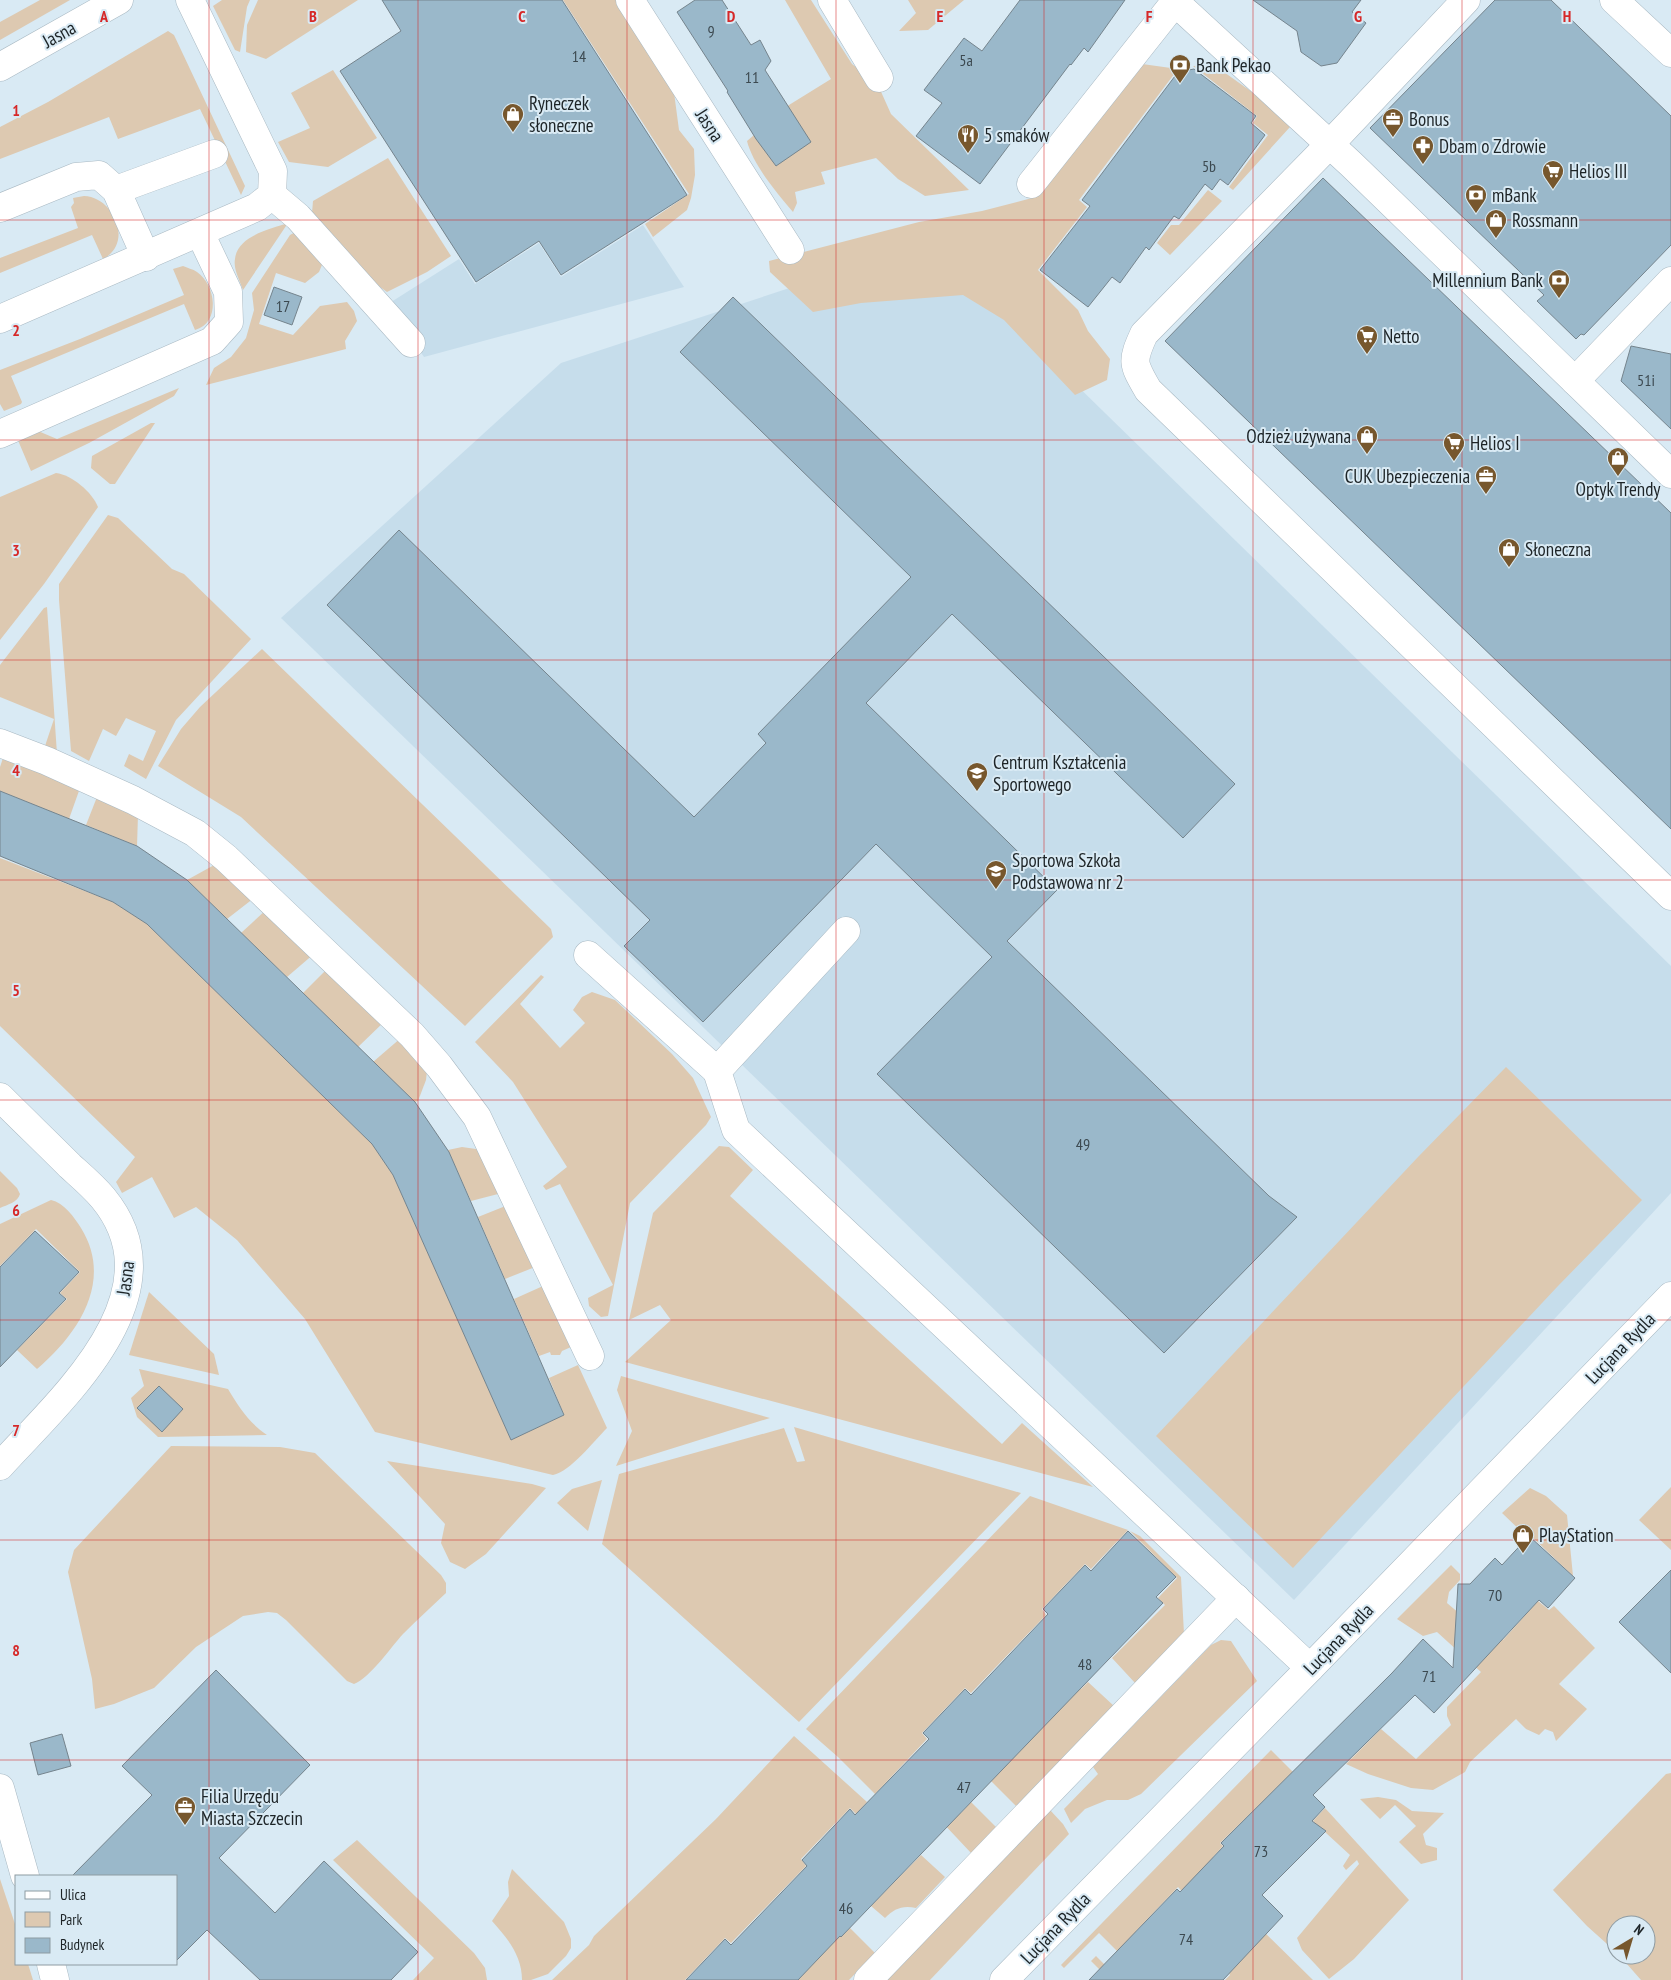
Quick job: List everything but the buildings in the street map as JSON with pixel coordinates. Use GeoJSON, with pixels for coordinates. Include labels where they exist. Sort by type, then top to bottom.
{"type":"FeatureCollection","features":[{"type":"Feature","properties":{"kind":"street","name":"Jasna"},"geometry":{"type":"LineString","coordinates":[[0,67],[119,0]]}},
{"type":"Feature","properties":{"kind":"street"},"geometry":{"type":"LineString","coordinates":[[190,0],[272,171],[272,195],[298,217],[411,342]]}},
{"type":"Feature","properties":{"kind":"street","name":"Jasna"},"geometry":{"type":"LineString","coordinates":[[630,0],[790,250]]}},
{"type":"Feature","properties":{"kind":"street"},"geometry":{"type":"LineString","coordinates":[[832,0],[879,78]]}},
{"type":"Feature","properties":{"kind":"street"},"geometry":{"type":"LineString","coordinates":[[1466,0],[1330,144],[1144,334],[1134,354],[1135,369],[1148,390],[1671,896]]}},
{"type":"Feature","properties":{"kind":"street"},"geometry":{"type":"LineString","coordinates":[[1614,0],[1671,53]]}},
{"type":"Feature","properties":{"kind":"street"},"geometry":{"type":"LineString","coordinates":[[1031,184],[1176,1],[1330,144],[1671,474]]}},
{"type":"Feature","properties":{"kind":"street"},"geometry":{"type":"LineString","coordinates":[[116,190],[214,154]]}},
{"type":"Feature","properties":{"kind":"street"},"geometry":{"type":"LineString","coordinates":[[0,208],[76,177],[99,175],[116,190],[146,257]]}},
{"type":"Feature","properties":{"kind":"street"},"geometry":{"type":"LineString","coordinates":[[0,320],[257,207],[272,195]]}},
{"type":"Feature","properties":{"kind":"street"},"geometry":{"type":"LineString","coordinates":[[0,434],[212,340],[229,322],[228,292],[200,233]]}},
{"type":"Feature","properties":{"kind":"street"},"geometry":{"type":"LineString","coordinates":[[1575,381],[1671,281]]}},
{"type":"Feature","properties":{"kind":"street"},"geometry":{"type":"LineString","coordinates":[[0,743],[47,761],[133,800],[195,833],[226,858],[412,1035],[439,1066],[477,1117],[590,1356]]}},
{"type":"Feature","properties":{"kind":"street"},"geometry":{"type":"LineString","coordinates":[[717,1071],[846,931]]}},
{"type":"Feature","properties":{"kind":"street"},"geometry":{"type":"LineString","coordinates":[[588,955],[717,1071],[736,1130],[1310,1668]]}},
{"type":"Feature","properties":{"kind":"street","name":"Jasna"},"geometry":{"type":"LineString","coordinates":[[0,1097],[103,1198],[121,1228],[129,1250],[130,1264],[128,1285],[106,1341],[84,1373],[0,1466]]}},
{"type":"Feature","properties":{"kind":"street","name":"Lucjana Rydla"},"geometry":{"type":"LineString","coordinates":[[1004,1980],[1671,1296]]}},
{"type":"Feature","properties":{"kind":"street"},"geometry":{"type":"LineString","coordinates":[[868,1980],[1236,1598]]}},
{"type":"Feature","properties":{"kind":"street"},"geometry":{"type":"LineString","coordinates":[[0,1788],[25,1875]]}},
{"type":"Feature","properties":{"kind":"street"},"geometry":{"type":"LineString","coordinates":[[51,1965],[55,1980]]}},
{"type":"Feature","properties":{"kind":"shaded area"},"geometry":{"type":"Polygon","coordinates":[[[643,225],[684,287],[424,357],[388,304],[459,259],[475,284],[539,243],[561,277],[643,225]]]}},
{"type":"Feature","properties":{"kind":"shaded area","name":"Centrum Kształcenia Sportowego"},"geometry":{"type":"Polygon","coordinates":[[[930,242],[1671,966],[1671,1193],[1294,1600],[281,618],[561,363],[930,242]]]}},
{"type":"Feature","properties":{"kind":"green space"},"geometry":{"type":"Polygon","coordinates":[[[40,0],[70,0],[0,40],[0,22],[40,0]]]}},
{"type":"Feature","properties":{"kind":"green space"},"geometry":{"type":"Polygon","coordinates":[[[222,0],[250,0],[247,7],[240,52],[235,50],[213,6],[222,0]]]}},
{"type":"Feature","properties":{"kind":"green space"},"geometry":{"type":"Polygon","coordinates":[[[258,0],[358,0],[266,59],[246,52],[247,25],[258,0]]]}},
{"type":"Feature","properties":{"kind":"green space"},"geometry":{"type":"Polygon","coordinates":[[[563,0],[620,0],[673,85],[679,130],[694,149],[695,175],[687,210],[653,237],[645,224],[689,194],[563,0]]]}},
{"type":"Feature","properties":{"kind":"green space"},"geometry":{"type":"Polygon","coordinates":[[[785,0],[811,0],[852,64],[878,85],[891,114],[969,190],[925,196],[898,179],[876,158],[821,172],[825,184],[795,192],[797,203],[793,212],[773,188],[754,160],[747,141],[789,105],[831,79],[785,0]]]}},
{"type":"Feature","properties":{"kind":"green space"},"geometry":{"type":"Polygon","coordinates":[[[908,0],[964,0],[928,30],[899,31],[916,13],[908,0]]]}},
{"type":"Feature","properties":{"kind":"green space"},"geometry":{"type":"Polygon","coordinates":[[[168,31],[174,35],[245,186],[241,195],[200,109],[118,139],[109,117],[0,159],[0,127],[48,102],[168,31]]]}},
{"type":"Feature","properties":{"kind":"green space"},"geometry":{"type":"Polygon","coordinates":[[[1135,63],[1178,69],[1079,200],[1087,207],[1038,270],[1078,310],[1088,331],[1110,359],[1107,380],[1075,395],[1004,320],[963,295],[861,303],[813,312],[770,272],[769,261],[919,222],[982,211],[1032,198],[1135,63]]]}},
{"type":"Feature","properties":{"kind":"green space"},"geometry":{"type":"Polygon","coordinates":[[[1214,65],[1290,119],[1290,127],[1233,190],[1229,187],[1268,135],[1253,123],[1257,116],[1193,66],[1214,65]]]}},
{"type":"Feature","properties":{"kind":"green space"},"geometry":{"type":"Polygon","coordinates":[[[333,70],[377,138],[328,167],[289,162],[278,142],[310,128],[291,93],[333,70]]]}},
{"type":"Feature","properties":{"kind":"green space"},"geometry":{"type":"Polygon","coordinates":[[[388,158],[451,256],[427,272],[387,292],[365,276],[312,213],[313,201],[388,158]]]}},
{"type":"Feature","properties":{"kind":"green space"},"geometry":{"type":"Polygon","coordinates":[[[1208,190],[1222,201],[1170,255],[1157,243],[1171,225],[1179,225],[1208,190]]]}},
{"type":"Feature","properties":{"kind":"green space"},"geometry":{"type":"Polygon","coordinates":[[[84,196],[95,198],[104,204],[116,222],[119,232],[117,243],[112,252],[103,259],[92,235],[0,273],[0,258],[78,228],[71,207],[74,203],[73,198],[84,196]]]}},
{"type":"Feature","properties":{"kind":"green space"},"geometry":{"type":"Polygon","coordinates":[[[288,223],[243,290],[235,267],[237,251],[248,239],[288,223]]]}},
{"type":"Feature","properties":{"kind":"green space"},"geometry":{"type":"Polygon","coordinates":[[[299,230],[324,260],[319,272],[305,283],[276,273],[259,324],[293,335],[320,306],[347,302],[354,311],[357,321],[345,341],[346,349],[206,385],[214,368],[231,357],[246,338],[254,310],[252,293],[290,235],[299,230]]]}},
{"type":"Feature","properties":{"kind":"green space"},"geometry":{"type":"Polygon","coordinates":[[[183,266],[195,271],[203,278],[212,294],[212,312],[209,320],[203,326],[195,330],[184,304],[11,376],[22,402],[4,411],[0,404],[0,370],[184,295],[173,269],[183,266]]]}},
{"type":"Feature","properties":{"kind":"green space"},"geometry":{"type":"Polygon","coordinates":[[[179,388],[174,396],[89,443],[31,471],[17,438],[38,431],[57,439],[179,388]]]}},
{"type":"Feature","properties":{"kind":"green space"},"geometry":{"type":"Polygon","coordinates":[[[151,423],[155,423],[115,484],[110,484],[91,468],[92,456],[151,423]]]}},
{"type":"Feature","properties":{"kind":"green space"},"geometry":{"type":"Polygon","coordinates":[[[56,473],[62,474],[81,485],[98,507],[44,584],[0,640],[0,497],[56,473]]]}},
{"type":"Feature","properties":{"kind":"green space"},"geometry":{"type":"Polygon","coordinates":[[[108,515],[118,518],[172,569],[184,574],[251,639],[176,720],[146,779],[124,766],[129,754],[143,761],[156,731],[126,718],[116,736],[103,729],[89,761],[71,751],[59,584],[108,515]]]}},
{"type":"Feature","properties":{"kind":"green space"},"geometry":{"type":"Polygon","coordinates":[[[47,607],[57,754],[44,749],[54,719],[0,697],[0,665],[44,608],[47,607]]]}},
{"type":"Feature","properties":{"kind":"green space"},"geometry":{"type":"Polygon","coordinates":[[[262,649],[551,929],[553,937],[465,1026],[241,817],[158,766],[181,729],[200,707],[262,649]]]}},
{"type":"Feature","properties":{"kind":"green space"},"geometry":{"type":"Polygon","coordinates":[[[3,758],[80,788],[69,819],[0,791],[0,767],[3,758]]]}},
{"type":"Feature","properties":{"kind":"green space"},"geometry":{"type":"Polygon","coordinates":[[[97,797],[138,815],[137,846],[86,825],[97,797]]]}},
{"type":"Feature","properties":{"kind":"green space"},"geometry":{"type":"Polygon","coordinates":[[[0,858],[113,902],[147,924],[372,1144],[393,1175],[511,1440],[564,1415],[549,1378],[578,1365],[607,1428],[582,1455],[567,1468],[553,1475],[375,1432],[305,1319],[237,1240],[196,1207],[174,1218],[152,1177],[122,1193],[116,1182],[135,1157],[0,1026],[0,858]]]}},
{"type":"Feature","properties":{"kind":"green space"},"geometry":{"type":"Polygon","coordinates":[[[216,864],[254,898],[227,919],[187,880],[216,864]]]}},
{"type":"Feature","properties":{"kind":"green space"},"geometry":{"type":"Polygon","coordinates":[[[267,909],[315,953],[287,977],[241,933],[267,909]]]}},
{"type":"Feature","properties":{"kind":"green space"},"geometry":{"type":"Polygon","coordinates":[[[330,966],[386,1020],[358,1047],[303,993],[330,966]]]}},
{"type":"Feature","properties":{"kind":"green space"},"geometry":{"type":"Polygon","coordinates":[[[541,975],[544,977],[520,1004],[560,1048],[585,1023],[573,1010],[582,997],[592,992],[615,1000],[672,1054],[693,1078],[711,1117],[706,1125],[630,1203],[608,1316],[601,1317],[589,1306],[588,1298],[613,1285],[560,1184],[546,1190],[543,1186],[567,1167],[513,1082],[475,1042],[541,975]]]}},
{"type":"Feature","properties":{"kind":"green space"},"geometry":{"type":"Polygon","coordinates":[[[402,1037],[427,1071],[426,1080],[418,1101],[415,1102],[373,1062],[402,1037]]]}},
{"type":"Feature","properties":{"kind":"green space"},"geometry":{"type":"Polygon","coordinates":[[[1506,1067],[1642,1200],[1558,1286],[1293,1568],[1156,1436],[1418,1157],[1506,1067]]]}},
{"type":"Feature","properties":{"kind":"green space"},"geometry":{"type":"Polygon","coordinates":[[[719,1146],[729,1147],[753,1170],[730,1196],[1002,1444],[1022,1423],[1093,1487],[625,1362],[671,1320],[660,1305],[629,1320],[653,1213],[719,1146]]]}},
{"type":"Feature","properties":{"kind":"green space"},"geometry":{"type":"Polygon","coordinates":[[[462,1147],[483,1150],[502,1190],[498,1194],[471,1201],[448,1150],[462,1147]]]}},
{"type":"Feature","properties":{"kind":"green space"},"geometry":{"type":"Polygon","coordinates":[[[0,1171],[17,1188],[20,1194],[15,1201],[0,1208],[0,1171]]]}},
{"type":"Feature","properties":{"kind":"green space"},"geometry":{"type":"Polygon","coordinates":[[[51,1200],[64,1207],[81,1228],[90,1248],[94,1267],[92,1287],[87,1305],[78,1323],[66,1340],[37,1369],[17,1350],[67,1299],[60,1293],[80,1272],[36,1229],[0,1266],[0,1224],[51,1200]]]}},
{"type":"Feature","properties":{"kind":"green space"},"geometry":{"type":"Polygon","coordinates":[[[508,1205],[535,1267],[505,1279],[478,1217],[508,1205]]]}},
{"type":"Feature","properties":{"kind":"green space"},"geometry":{"type":"Polygon","coordinates":[[[543,1286],[571,1347],[562,1351],[560,1355],[551,1355],[550,1352],[539,1356],[514,1299],[543,1286]]]}},
{"type":"Feature","properties":{"kind":"green space"},"geometry":{"type":"Polygon","coordinates":[[[149,1292],[214,1354],[219,1375],[129,1355],[149,1292]]]}},
{"type":"Feature","properties":{"kind":"green space"},"geometry":{"type":"Polygon","coordinates":[[[139,1369],[228,1389],[250,1420],[267,1435],[158,1437],[137,1417],[131,1398],[144,1386],[139,1369]]]}},
{"type":"Feature","properties":{"kind":"green space"},"geometry":{"type":"Polygon","coordinates":[[[621,1376],[770,1418],[616,1466],[632,1431],[617,1390],[621,1376]]]}},
{"type":"Feature","properties":{"kind":"green space"},"geometry":{"type":"Polygon","coordinates":[[[794,1427],[1021,1493],[799,1722],[602,1544],[619,1474],[784,1428],[797,1462],[805,1461],[794,1427]]]}},
{"type":"Feature","properties":{"kind":"green space"},"geometry":{"type":"Polygon","coordinates":[[[171,1446],[280,1447],[315,1453],[441,1575],[446,1583],[446,1593],[403,1634],[374,1669],[354,1684],[347,1681],[286,1620],[277,1613],[268,1612],[243,1616],[196,1647],[154,1688],[114,1704],[95,1709],[92,1679],[68,1572],[74,1550],[171,1446]]]}},
{"type":"Feature","properties":{"kind":"green space"},"geometry":{"type":"Polygon","coordinates":[[[387,1461],[532,1484],[546,1488],[486,1554],[465,1569],[450,1562],[441,1543],[445,1524],[387,1461]]]}},
{"type":"Feature","properties":{"kind":"green space"},"geometry":{"type":"Polygon","coordinates":[[[602,1480],[588,1531],[557,1503],[572,1489],[602,1480]]]}},
{"type":"Feature","properties":{"kind":"green space"},"geometry":{"type":"Polygon","coordinates":[[[1671,1487],[1671,1550],[1639,1520],[1671,1487]]]}},
{"type":"Feature","properties":{"kind":"green space"},"geometry":{"type":"Polygon","coordinates":[[[1530,1488],[1546,1496],[1567,1515],[1573,1576],[1529,1534],[1526,1536],[1502,1513],[1530,1488]]]}},
{"type":"Feature","properties":{"kind":"green space"},"geometry":{"type":"Polygon","coordinates":[[[1030,1496],[1128,1530],[1091,1569],[1085,1564],[1042,1609],[1046,1615],[971,1693],[965,1688],[922,1733],[927,1739],[875,1794],[838,1757],[806,1729],[1030,1496]]]}},
{"type":"Feature","properties":{"kind":"green space"},"geometry":{"type":"Polygon","coordinates":[[[1130,1531],[1140,1536],[1181,1577],[1184,1634],[1136,1684],[1112,1658],[1165,1605],[1158,1598],[1177,1578],[1130,1531]]]}},
{"type":"Feature","properties":{"kind":"green space"},"geometry":{"type":"Polygon","coordinates":[[[1451,1565],[1460,1574],[1460,1580],[1449,1592],[1447,1603],[1480,1631],[1503,1640],[1538,1601],[1549,1610],[1554,1606],[1595,1648],[1559,1684],[1587,1709],[1556,1741],[1553,1732],[1545,1729],[1539,1735],[1526,1729],[1516,1719],[1470,1762],[1465,1772],[1433,1790],[1411,1788],[1368,1774],[1346,1764],[1381,1729],[1416,1759],[1451,1725],[1447,1716],[1447,1707],[1481,1672],[1437,1632],[1423,1636],[1397,1619],[1451,1565]]]}},
{"type":"Feature","properties":{"kind":"green space"},"geometry":{"type":"Polygon","coordinates":[[[1221,1640],[1231,1641],[1257,1681],[1141,1794],[1128,1800],[1107,1800],[1085,1809],[1071,1823],[1064,1809],[1098,1774],[1093,1767],[1211,1645],[1221,1640]]]}},
{"type":"Feature","properties":{"kind":"green space"},"geometry":{"type":"Polygon","coordinates":[[[1088,1682],[1114,1706],[1017,1807],[991,1781],[1042,1728],[1075,1683],[1081,1689],[1088,1682]]]}},
{"type":"Feature","properties":{"kind":"green space"},"geometry":{"type":"Polygon","coordinates":[[[794,1736],[867,1802],[856,1814],[850,1808],[801,1859],[806,1866],[731,1943],[725,1938],[685,1980],[552,1980],[589,1945],[594,1936],[716,1819],[794,1736]]]}},
{"type":"Feature","properties":{"kind":"green space"},"geometry":{"type":"Polygon","coordinates":[[[1271,1750],[1293,1772],[1220,1843],[1223,1846],[1213,1857],[1257,1901],[1260,1928],[1313,1980],[1225,1980],[1230,1975],[1195,1905],[1178,1887],[1136,1931],[1187,1980],[1099,1969],[1091,1961],[1096,1956],[1107,1967],[1120,1954],[1099,1933],[1064,1968],[1061,1965],[1271,1750]]]}},
{"type":"Feature","properties":{"kind":"green space"},"geometry":{"type":"Polygon","coordinates":[[[1671,1773],[1671,1980],[1641,1980],[1628,1965],[1656,1965],[1656,1915],[1606,1915],[1606,1943],[1553,1890],[1666,1774],[1671,1773]]]}},
{"type":"Feature","properties":{"kind":"green space"},"geometry":{"type":"Polygon","coordinates":[[[1378,1797],[1396,1800],[1412,1811],[1444,1813],[1423,1834],[1426,1845],[1437,1848],[1437,1860],[1421,1864],[1399,1842],[1416,1826],[1395,1805],[1380,1819],[1360,1799],[1378,1797]]]}},
{"type":"Feature","properties":{"kind":"green space"},"geometry":{"type":"Polygon","coordinates":[[[971,1802],[997,1828],[972,1854],[941,1821],[954,1807],[961,1813],[971,1802]]]}},
{"type":"Feature","properties":{"kind":"green space"},"geometry":{"type":"Polygon","coordinates":[[[1325,1808],[1409,1900],[1354,1959],[1329,1979],[1302,1950],[1297,1938],[1359,1864],[1357,1860],[1346,1870],[1343,1866],[1350,1855],[1313,1821],[1325,1808]]]}},
{"type":"Feature","properties":{"kind":"green space"},"geometry":{"type":"Polygon","coordinates":[[[1050,1810],[1063,1824],[1069,1834],[930,1980],[885,1980],[1050,1810]]]}},
{"type":"Feature","properties":{"kind":"green space"},"geometry":{"type":"Polygon","coordinates":[[[357,1840],[474,1953],[485,1968],[487,1980],[413,1980],[434,1958],[333,1860],[357,1840]]]}},
{"type":"Feature","properties":{"kind":"green space"},"geometry":{"type":"Polygon","coordinates":[[[921,1855],[945,1877],[916,1908],[899,1908],[885,1918],[871,1906],[921,1855]]]}},
{"type":"Feature","properties":{"kind":"green space"},"geometry":{"type":"Polygon","coordinates":[[[512,1869],[564,1922],[571,1939],[571,1948],[566,1956],[548,1974],[531,1980],[522,1980],[519,1963],[513,1948],[492,1921],[509,1896],[508,1882],[512,1869]]]}},
{"type":"Feature","properties":{"kind":"green space"},"geometry":{"type":"Polygon","coordinates":[[[0,1879],[15,1924],[15,1965],[28,1965],[33,1980],[0,1980],[0,1879]]]}},
{"type":"Feature","properties":{"kind":"green space"},"geometry":{"type":"Polygon","coordinates":[[[850,1928],[875,1953],[849,1980],[798,1980],[803,1975],[797,1969],[834,1930],[841,1937],[850,1928]]]}},
{"type":"Feature","properties":{"kind":"place","name":"Bank Pekao"},"geometry":{"type":"Point","coordinates":[1180,84]}},
{"type":"Feature","properties":{"kind":"place","name":"Ryneczek słoneczne"},"geometry":{"type":"Point","coordinates":[513,133]}},
{"type":"Feature","properties":{"kind":"place","name":"Bonus"},"geometry":{"type":"Point","coordinates":[1393,138]}},
{"type":"Feature","properties":{"kind":"place","name":"5 smaków"},"geometry":{"type":"Point","coordinates":[968,154]}},
{"type":"Feature","properties":{"kind":"place","name":"Dbam o Zdrowie"},"geometry":{"type":"Point","coordinates":[1423,165]}},
{"type":"Feature","properties":{"kind":"place","name":"Helios III"},"geometry":{"type":"Point","coordinates":[1553,190]}},
{"type":"Feature","properties":{"kind":"place","name":"mBank"},"geometry":{"type":"Point","coordinates":[1476,214]}},
{"type":"Feature","properties":{"kind":"place","name":"Rossmann"},"geometry":{"type":"Point","coordinates":[1496,239]}},
{"type":"Feature","properties":{"kind":"place","name":"Millennium Bank"},"geometry":{"type":"Point","coordinates":[1559,299]}},
{"type":"Feature","properties":{"kind":"place","name":"Netto"},"geometry":{"type":"Point","coordinates":[1367,355]}},
{"type":"Feature","properties":{"kind":"place","name":"Odzież używana"},"geometry":{"type":"Point","coordinates":[1367,455]}},
{"type":"Feature","properties":{"kind":"place","name":"Helios I"},"geometry":{"type":"Point","coordinates":[1454,462]}},
{"type":"Feature","properties":{"kind":"place","name":"Optyk Trendy"},"geometry":{"type":"Point","coordinates":[1618,477]}},
{"type":"Feature","properties":{"kind":"place","name":"CUK Ubezpieczenia"},"geometry":{"type":"Point","coordinates":[1486,495]}},
{"type":"Feature","properties":{"kind":"place","name":"Słoneczna"},"geometry":{"type":"Point","coordinates":[1509,568]}},
{"type":"Feature","properties":{"kind":"place","name":"Centrum Kształcenia Sportowego"},"geometry":{"type":"Point","coordinates":[977,792]}},
{"type":"Feature","properties":{"kind":"place","name":"Sportowa Szkoła Podstawowa nr 2"},"geometry":{"type":"Point","coordinates":[996,890]}},
{"type":"Feature","properties":{"kind":"place","name":"PlayStation"},"geometry":{"type":"Point","coordinates":[1523,1554]}},
{"type":"Feature","properties":{"kind":"place","name":"Filia Urzędu Miasta Szczecin"},"geometry":{"type":"Point","coordinates":[185,1826]}}]}
